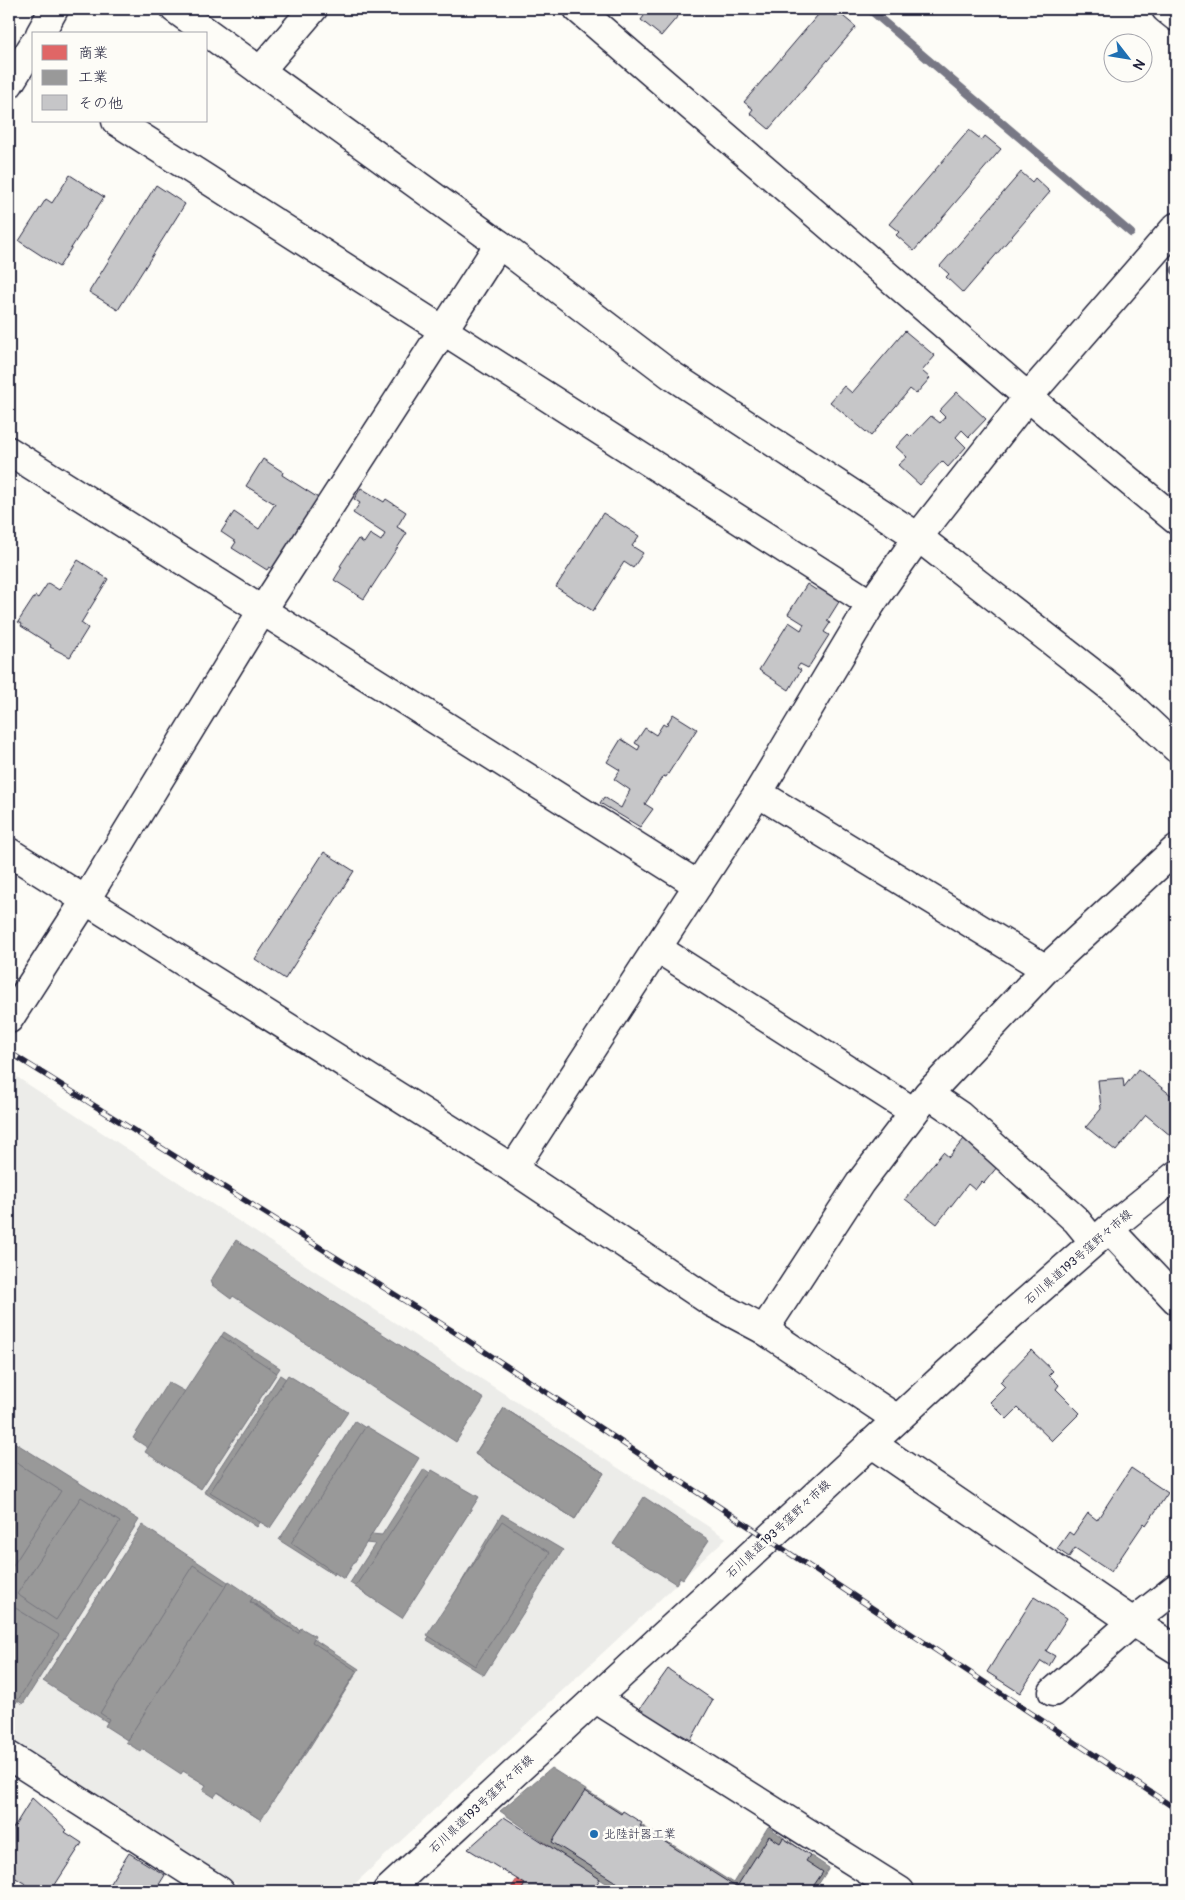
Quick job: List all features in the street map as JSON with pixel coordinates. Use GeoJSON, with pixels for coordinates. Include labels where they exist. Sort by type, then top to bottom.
{"type":"FeatureCollection","features":[{"type":"Feature","properties":{"kind":"street"},"geometry":{"type":"LineString","coordinates":[[41,32],[54,9]]}},
{"type":"Feature","properties":{"kind":"street"},"geometry":{"type":"LineString","coordinates":[[175,9],[207,32]]}},
{"type":"Feature","properties":{"kind":"street"},"geometry":{"type":"LineString","coordinates":[[260,71],[313,9]]}},
{"type":"Feature","properties":{"kind":"street"},"geometry":{"type":"LineString","coordinates":[[578,9],[1028,397],[1176,520]]}},
{"type":"Feature","properties":{"kind":"street"},"geometry":{"type":"LineString","coordinates":[[1166,9],[1176,17]]}},
{"type":"Feature","properties":{"kind":"street"},"geometry":{"type":"LineString","coordinates":[[208,33],[499,244],[671,375],[918,537],[1113,690],[1176,748]]}},
{"type":"Feature","properties":{"kind":"street"},"geometry":{"type":"LineString","coordinates":[[9,84],[25,57]]}},
{"type":"Feature","properties":{"kind":"street"},"geometry":{"type":"LineString","coordinates":[[118,122],[871,604]]}},
{"type":"Feature","properties":{"kind":"street"},"geometry":{"type":"LineString","coordinates":[[513,1169],[758,793],[871,604],[918,537],[1028,397],[1176,227]]}},
{"type":"Feature","properties":{"kind":"street"},"geometry":{"type":"LineString","coordinates":[[9,1019],[85,901],[262,612],[499,244]]}},
{"type":"Feature","properties":{"kind":"street"},"geometry":{"type":"LineString","coordinates":[[9,452],[698,885]]}},
{"type":"Feature","properties":{"kind":"street"},"geometry":{"type":"LineString","coordinates":[[758,793],[1046,969]]}},
{"type":"Feature","properties":{"kind":"street"},"geometry":{"type":"LineString","coordinates":[[764,1330],[860,1183],[921,1103],[1046,969],[1176,849]]}},
{"type":"Feature","properties":{"kind":"street"},"geometry":{"type":"LineString","coordinates":[[9,852],[513,1169],[713,1303],[764,1330],[897,1418]]}},
{"type":"Feature","properties":{"kind":"street"},"geometry":{"type":"LineString","coordinates":[[657,948],[921,1103],[967,1122],[1076,1220],[1102,1235],[1176,1300]]}},
{"type":"Feature","properties":{"kind":"street","name":"石川県道193号窪野々市線"},"geometry":{"type":"LineString","coordinates":[[387,1891],[1006,1319],[1102,1235],[1176,1175]]}},
{"type":"Feature","properties":{"kind":"street"},"geometry":{"type":"LineString","coordinates":[[871,1443],[1133,1622],[1176,1649]]}},
{"type":"Feature","properties":{"kind":"street"},"geometry":{"type":"LineString","coordinates":[[1053,1692],[1133,1622],[1176,1588]]}},
{"type":"Feature","properties":{"kind":"street"},"geometry":{"type":"LineString","coordinates":[[596,1699],[900,1891]]}},
{"type":"Feature","properties":{"kind":"street"},"geometry":{"type":"LineString","coordinates":[[9,1756],[220,1891]]}},
{"type":"Feature","properties":{"kind":"shaded area"},"geometry":{"type":"Polygon","coordinates":[[[9,1072],[726,1538],[347,1891],[248,1891],[9,1740],[9,1072]]]}},
{"type":"Feature","properties":{"kind":"building: 商業"},"geometry":{"type":"Polygon","coordinates":[[[542,1841],[577,1865],[562,1891],[509,1891],[542,1841]]]}},
{"type":"Feature","properties":{"kind":"building: 工業"},"geometry":{"type":"Polygon","coordinates":[[[236,1240],[484,1399],[456,1442],[233,1296],[231,1299],[212,1285],[210,1282],[236,1240]]]}},
{"type":"Feature","properties":{"kind":"building: 工業"},"geometry":{"type":"Polygon","coordinates":[[[224,1332],[280,1368],[202,1484],[133,1438],[168,1382],[186,1392],[224,1332]]]}},
{"type":"Feature","properties":{"kind":"building: 工業"},"geometry":{"type":"Polygon","coordinates":[[[221,1336],[277,1373],[201,1489],[145,1452],[221,1336]]]}},
{"type":"Feature","properties":{"kind":"building: 工業"},"geometry":{"type":"Polygon","coordinates":[[[280,1375],[333,1410],[257,1527],[204,1492],[280,1375]]]}},
{"type":"Feature","properties":{"kind":"building: 工業"},"geometry":{"type":"Polygon","coordinates":[[[288,1375],[348,1412],[270,1528],[210,1492],[288,1375]]]}},
{"type":"Feature","properties":{"kind":"building: 工業"},"geometry":{"type":"Polygon","coordinates":[[[504,1408],[604,1473],[575,1519],[475,1454],[504,1408]]]}},
{"type":"Feature","properties":{"kind":"building: 工業"},"geometry":{"type":"Polygon","coordinates":[[[504,1408],[604,1473],[575,1519],[475,1454],[504,1408]]]}},
{"type":"Feature","properties":{"kind":"building: 工業"},"geometry":{"type":"Polygon","coordinates":[[[355,1421],[410,1457],[361,1533],[382,1535],[424,1469],[464,1495],[391,1610],[350,1583],[375,1544],[356,1542],[334,1575],[279,1540],[355,1421]]]}},
{"type":"Feature","properties":{"kind":"building: 工業"},"geometry":{"type":"Polygon","coordinates":[[[366,1426],[419,1458],[344,1579],[291,1543],[366,1426]]]}},
{"type":"Feature","properties":{"kind":"building: 工業"},"geometry":{"type":"Polygon","coordinates":[[[9,1439],[139,1520],[23,1704],[9,1695],[9,1439]]]}},
{"type":"Feature","properties":{"kind":"building: 工業"},"geometry":{"type":"Polygon","coordinates":[[[9,1458],[61,1491],[9,1572],[9,1458]]]}},
{"type":"Feature","properties":{"kind":"building: 工業"},"geometry":{"type":"Polygon","coordinates":[[[432,1470],[479,1497],[402,1618],[355,1587],[432,1470]]]}},
{"type":"Feature","properties":{"kind":"building: 工業"},"geometry":{"type":"Polygon","coordinates":[[[81,1497],[120,1522],[56,1620],[17,1594],[81,1497]]]}},
{"type":"Feature","properties":{"kind":"building: 工業"},"geometry":{"type":"Polygon","coordinates":[[[644,1497],[709,1540],[683,1579],[680,1577],[676,1584],[613,1544],[644,1497]]]}},
{"type":"Feature","properties":{"kind":"building: 工業"},"geometry":{"type":"Polygon","coordinates":[[[502,1514],[563,1550],[484,1675],[427,1640],[502,1514]]]}},
{"type":"Feature","properties":{"kind":"building: 工業"},"geometry":{"type":"Polygon","coordinates":[[[502,1521],[550,1553],[475,1666],[427,1635],[502,1521]]]}},
{"type":"Feature","properties":{"kind":"building: 工業"},"geometry":{"type":"Polygon","coordinates":[[[142,1525],[359,1669],[306,1753],[258,1818],[43,1681],[142,1525]]]}},
{"type":"Feature","properties":{"kind":"building: 工業"},"geometry":{"type":"Polygon","coordinates":[[[193,1565],[282,1621],[188,1770],[131,1734],[127,1740],[105,1726],[109,1719],[100,1713],[193,1565]]]}},
{"type":"Feature","properties":{"kind":"building: 工業"},"geometry":{"type":"Polygon","coordinates":[[[229,1581],[253,1597],[250,1602],[298,1633],[301,1628],[315,1636],[312,1642],[357,1671],[261,1820],[218,1792],[214,1797],[203,1790],[206,1785],[183,1771],[181,1774],[143,1749],[141,1752],[126,1742],[229,1581]]]}},
{"type":"Feature","properties":{"kind":"building: 工業"},"geometry":{"type":"Polygon","coordinates":[[[9,1604],[59,1635],[16,1703],[9,1698],[9,1604]]]}},
{"type":"Feature","properties":{"kind":"building: 工業","name":"北陸計器工業"},"geometry":{"type":"Polygon","coordinates":[[[551,1768],[733,1883],[768,1827],[829,1868],[814,1891],[619,1891],[577,1865],[500,1811],[551,1768]]]}},
{"type":"Feature","properties":{"kind":"building: その他"},"geometry":{"type":"Polygon","coordinates":[[[636,9],[684,9],[661,36],[641,20],[644,16],[636,9]]]}},
{"type":"Feature","properties":{"kind":"building: その他"},"geometry":{"type":"Polygon","coordinates":[[[823,9],[827,9],[835,16],[838,12],[856,27],[769,129],[750,113],[753,109],[744,102],[823,9]]]}},
{"type":"Feature","properties":{"kind":"building: その他"},"geometry":{"type":"Polygon","coordinates":[[[969,130],[982,140],[985,136],[1001,149],[914,251],[896,235],[899,232],[889,224],[969,130]]]}},
{"type":"Feature","properties":{"kind":"building: その他"},"geometry":{"type":"Polygon","coordinates":[[[1021,172],[1032,182],[1035,178],[1050,192],[963,293],[946,277],[949,274],[940,266],[1021,172]]]}},
{"type":"Feature","properties":{"kind":"building: その他"},"geometry":{"type":"Polygon","coordinates":[[[70,175],[104,197],[59,267],[19,241],[46,199],[52,203],[70,175]]]}},
{"type":"Feature","properties":{"kind":"building: その他"},"geometry":{"type":"Polygon","coordinates":[[[156,185],[185,204],[118,310],[89,292],[156,185]]]}},
{"type":"Feature","properties":{"kind":"building: その他"},"geometry":{"type":"Polygon","coordinates":[[[905,331],[935,356],[922,371],[930,378],[916,394],[910,389],[871,436],[830,402],[844,386],[852,393],[905,331]]]}},
{"type":"Feature","properties":{"kind":"building: その他"},"geometry":{"type":"Polygon","coordinates":[[[957,392],[986,419],[969,437],[962,430],[956,437],[966,447],[948,467],[942,461],[920,485],[898,465],[907,457],[896,447],[908,434],[911,437],[931,416],[940,423],[945,417],[939,411],[957,392]]]}},
{"type":"Feature","properties":{"kind":"building: その他"},"geometry":{"type":"Polygon","coordinates":[[[263,459],[283,472],[282,475],[320,499],[274,570],[269,567],[267,570],[232,548],[236,542],[221,532],[234,512],[259,529],[275,504],[246,486],[263,459]]]}},
{"type":"Feature","properties":{"kind":"building: その他"},"geometry":{"type":"Polygon","coordinates":[[[361,488],[384,502],[386,499],[406,512],[397,527],[407,533],[364,599],[334,580],[342,567],[340,566],[358,539],[364,543],[370,534],[381,541],[385,534],[353,513],[360,503],[354,499],[361,488]]]}},
{"type":"Feature","properties":{"kind":"building: その他"},"geometry":{"type":"Polygon","coordinates":[[[603,513],[639,536],[632,546],[643,553],[633,568],[624,562],[593,611],[556,587],[603,513]]]}},
{"type":"Feature","properties":{"kind":"building: その他"},"geometry":{"type":"Polygon","coordinates":[[[78,560],[108,579],[81,623],[88,628],[70,657],[50,647],[51,645],[21,626],[22,624],[18,622],[35,596],[38,598],[48,583],[59,590],[78,560]]]}},
{"type":"Feature","properties":{"kind":"building: その他"},"geometry":{"type":"Polygon","coordinates":[[[807,584],[816,590],[821,584],[842,597],[827,621],[830,623],[824,632],[829,635],[808,668],[800,664],[797,668],[801,670],[789,690],[759,670],[789,622],[801,630],[804,624],[788,614],[807,584]]]}},
{"type":"Feature","properties":{"kind":"building: その他"},"geometry":{"type":"Polygon","coordinates":[[[673,714],[697,729],[666,777],[663,776],[645,804],[653,809],[640,827],[600,803],[604,797],[621,808],[630,790],[614,779],[620,770],[607,762],[621,739],[638,750],[640,746],[635,743],[645,728],[656,735],[663,724],[666,726],[673,714]]]}},
{"type":"Feature","properties":{"kind":"building: その他"},"geometry":{"type":"Polygon","coordinates":[[[324,852],[354,871],[285,979],[255,959],[324,852]]]}},
{"type":"Feature","properties":{"kind":"building: その他"},"geometry":{"type":"Polygon","coordinates":[[[1138,1069],[1176,1099],[1176,1130],[1171,1136],[1146,1115],[1116,1151],[1086,1127],[1101,1109],[1098,1080],[1123,1078],[1124,1087],[1138,1069]]]}},
{"type":"Feature","properties":{"kind":"building: その他"},"geometry":{"type":"Polygon","coordinates":[[[964,1139],[998,1166],[984,1183],[982,1181],[975,1190],[968,1184],[937,1224],[905,1199],[943,1152],[949,1157],[964,1139]]]}},
{"type":"Feature","properties":{"kind":"building: その他"},"geometry":{"type":"Polygon","coordinates":[[[1031,1350],[1053,1371],[1049,1375],[1059,1385],[1056,1389],[1080,1413],[1052,1441],[1018,1408],[1007,1419],[990,1402],[1005,1387],[1000,1382],[1031,1350]]]}},
{"type":"Feature","properties":{"kind":"building: その他"},"geometry":{"type":"Polygon","coordinates":[[[1131,1468],[1168,1493],[1146,1525],[1144,1523],[1111,1572],[1075,1548],[1069,1557],[1057,1549],[1069,1532],[1073,1535],[1088,1513],[1097,1520],[1131,1468]]]}},
{"type":"Feature","properties":{"kind":"building: その他"},"geometry":{"type":"Polygon","coordinates":[[[1034,1597],[1067,1618],[1046,1651],[1055,1656],[1049,1666],[1041,1661],[1020,1693],[987,1672],[1034,1597]]]}},
{"type":"Feature","properties":{"kind":"building: その他"},"geometry":{"type":"Polygon","coordinates":[[[668,1669],[713,1700],[691,1740],[638,1711],[668,1669]]]}},
{"type":"Feature","properties":{"kind":"building: その他"},"geometry":{"type":"Polygon","coordinates":[[[585,1791],[621,1814],[623,1811],[642,1823],[640,1826],[742,1891],[630,1891],[552,1842],[585,1791]]]}},
{"type":"Feature","properties":{"kind":"building: その他"},"geometry":{"type":"Polygon","coordinates":[[[32,1798],[67,1830],[65,1832],[82,1843],[51,1891],[37,1891],[9,1874],[9,1835],[32,1798]]]}},
{"type":"Feature","properties":{"kind":"building: その他"},"geometry":{"type":"Polygon","coordinates":[[[504,1817],[600,1879],[592,1891],[521,1891],[525,1884],[468,1849],[504,1817]]]}},
{"type":"Feature","properties":{"kind":"building: その他"},"geometry":{"type":"Polygon","coordinates":[[[769,1836],[780,1843],[783,1838],[810,1855],[806,1861],[823,1872],[810,1891],[742,1891],[736,1888],[769,1836]]]}},
{"type":"Feature","properties":{"kind":"building: その他"},"geometry":{"type":"Polygon","coordinates":[[[129,1853],[165,1875],[155,1891],[105,1891],[129,1853]]]}},
{"type":"Feature","properties":{"kind":"waterway"},"geometry":{"type":"LineString","coordinates":[[869,9],[1131,233]]}},
{"type":"Feature","properties":{"kind":"railway"},"geometry":{"type":"LineString","coordinates":[[9,1052],[464,1338],[1176,1809]]}},
{"type":"Feature","properties":{"kind":"place","name":"北陸計器工業"},"geometry":{"type":"Point","coordinates":[594,1834]}}]}
